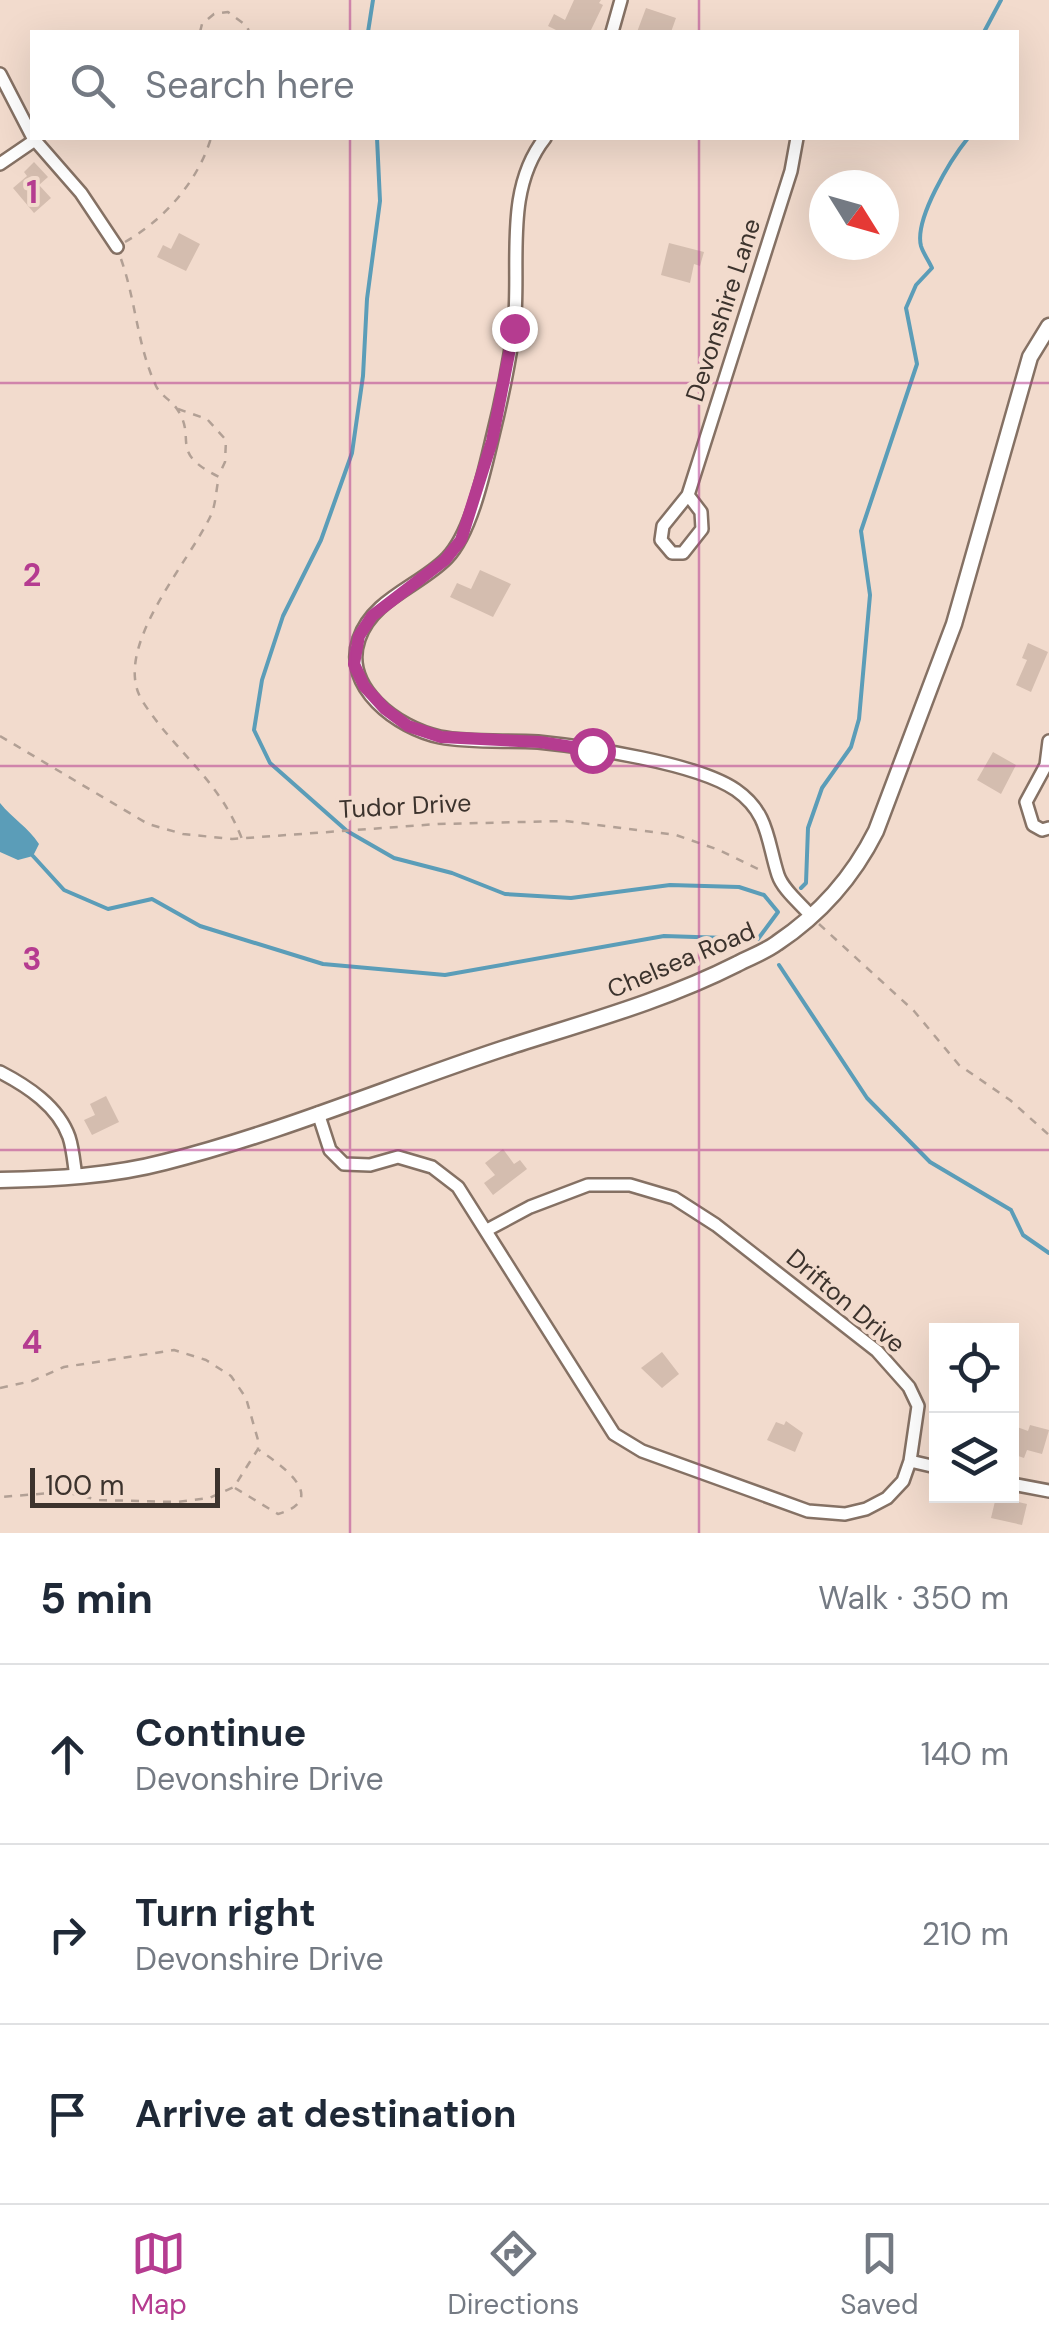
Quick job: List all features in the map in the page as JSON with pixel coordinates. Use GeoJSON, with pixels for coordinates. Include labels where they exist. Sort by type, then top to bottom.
{"type":"FeatureCollection","features":[{"type":"Feature","properties":{"kind":"street"},"geometry":{"type":"LineString","coordinates":[[612,30],[620,0]]}},
{"type":"Feature","properties":{"kind":"street"},"geometry":{"type":"LineString","coordinates":[[0,74],[30,130]]}},
{"type":"Feature","properties":{"kind":"street"},"geometry":{"type":"LineString","coordinates":[[0,164],[31,140]]}},
{"type":"Feature","properties":{"kind":"street"},"geometry":{"type":"LineString","coordinates":[[36,140],[82,194],[117,247]]}},
{"type":"Feature","properties":{"kind":"street"},"geometry":{"type":"LineString","coordinates":[[544,140],[524,173],[514,328],[492,441],[461,540],[445,560],[372,616],[359,636],[354,664],[364,686],[385,709],[408,726],[441,737],[540,742],[592,750],[713,778],[737,790],[768,829],[779,879],[811,916]]}},
{"type":"Feature","properties":{"kind":"street","name":"Devonshire Lane"},"geometry":{"type":"LineString","coordinates":[[688,495],[701,512],[702,529],[683,553],[672,553],[661,540],[663,526],[688,495],[791,171],[797,140]]}},
{"type":"Feature","properties":{"kind":"street","name":"Chelsea Road"},"geometry":{"type":"LineString","coordinates":[[0,1180],[76,1176],[162,1163],[318,1113],[652,1002],[775,945],[811,916],[862,860],[876,831],[954,624],[1030,357],[1049,326]]}},
{"type":"Feature","properties":{"kind":"street"},"geometry":{"type":"LineString","coordinates":[[1049,741],[1048,767],[1026,802],[1033,824],[1042,830],[1049,828]]}},
{"type":"Feature","properties":{"kind":"street"},"geometry":{"type":"LineString","coordinates":[[0,1072],[30,1087],[53,1111],[69,1135],[76,1176]]}},
{"type":"Feature","properties":{"kind":"street","name":"Drifton Drive"},"geometry":{"type":"LineString","coordinates":[[318,1113],[330,1150],[344,1164],[370,1165],[398,1157],[432,1167],[458,1187],[614,1434],[642,1451],[808,1510],[844,1514],[866,1509],[887,1498],[904,1481],[918,1406],[909,1387],[877,1351],[674,1198],[630,1184],[588,1185],[530,1207],[486,1230]]}},
{"type":"Feature","properties":{"kind":"street"},"geometry":{"type":"LineString","coordinates":[[910,1460],[929,1465]]}},
{"type":"Feature","properties":{"kind":"street"},"geometry":{"type":"LineString","coordinates":[[1019,1485],[1049,1490]]}},
{"type":"Feature","properties":{"kind":"path"},"geometry":{"type":"LineString","coordinates":[[200,30],[214,14],[228,12],[248,30]]}},
{"type":"Feature","properties":{"kind":"path"},"geometry":{"type":"LineString","coordinates":[[211,140],[195,176],[180,194],[160,216],[117,247],[130,285],[138,336],[158,391],[178,409],[207,420],[226,440],[225,462],[218,477],[212,514],[142,633],[132,672],[141,699],[230,808],[242,838]]}},
{"type":"Feature","properties":{"kind":"path"},"geometry":{"type":"LineString","coordinates":[[178,409],[185,447],[192,460],[218,477]]}},
{"type":"Feature","properties":{"kind":"path","name":"Tudor Drive"},"geometry":{"type":"LineString","coordinates":[[0,736],[148,824],[182,834],[242,838],[438,824],[565,821],[676,836],[719,850],[779,879]]}},
{"type":"Feature","properties":{"kind":"path"},"geometry":{"type":"LineString","coordinates":[[811,916],[914,1012],[959,1065],[1010,1100],[1049,1135]]}},
{"type":"Feature","properties":{"kind":"path"},"geometry":{"type":"LineString","coordinates":[[0,1388],[32,1381],[64,1367],[174,1350],[206,1360],[230,1376],[246,1398],[258,1449],[293,1475],[300,1486],[300,1497],[291,1510],[278,1514],[234,1487]]}},
{"type":"Feature","properties":{"kind":"path"},"geometry":{"type":"LineString","coordinates":[[0,1497],[65,1492],[100,1500],[177,1502],[209,1498],[234,1487],[258,1449]]}},
{"type":"Feature","properties":{"kind":"water"},"geometry":{"type":"Polygon","coordinates":[[[0,803],[39,844],[33,856],[18,860],[0,852],[0,803]]]}},
{"type":"Feature","properties":{"kind":"building"},"geometry":{"type":"Polygon","coordinates":[[[574,0],[601,0],[603,5],[591,30],[556,30],[548,26],[554,14],[565,20],[574,0]]]}},
{"type":"Feature","properties":{"kind":"building"},"geometry":{"type":"Polygon","coordinates":[[[646,8],[676,18],[672,30],[638,30],[646,8]]]}},
{"type":"Feature","properties":{"kind":"building"},"geometry":{"type":"Polygon","coordinates":[[[34,162],[48,177],[39,185],[51,198],[34,213],[13,188],[27,176],[24,172],[34,162]]]}},
{"type":"Feature","properties":{"kind":"building"},"geometry":{"type":"Polygon","coordinates":[[[179,233],[200,244],[186,271],[157,257],[163,245],[171,249],[179,233]]]}},
{"type":"Feature","properties":{"kind":"building"},"geometry":{"type":"Polygon","coordinates":[[[669,243],[704,252],[700,266],[694,264],[690,283],[661,275],[669,243]]]}},
{"type":"Feature","properties":{"kind":"building"},"geometry":{"type":"Polygon","coordinates":[[[480,570],[511,584],[493,617],[450,597],[457,583],[471,589],[480,570]]]}},
{"type":"Feature","properties":{"kind":"building"},"geometry":{"type":"Polygon","coordinates":[[[1028,643],[1048,652],[1031,692],[1016,685],[1027,660],[1022,658],[1028,643]]]}},
{"type":"Feature","properties":{"kind":"building"},"geometry":{"type":"Polygon","coordinates":[[[993,752],[1016,765],[1001,794],[977,780],[993,752]]]}},
{"type":"Feature","properties":{"kind":"building"},"geometry":{"type":"Polygon","coordinates":[[[106,1096],[119,1122],[92,1135],[84,1120],[95,1115],[90,1104],[106,1096]]]}},
{"type":"Feature","properties":{"kind":"building"},"geometry":{"type":"Polygon","coordinates":[[[503,1149],[514,1164],[520,1160],[527,1169],[493,1195],[484,1183],[495,1175],[485,1163],[503,1149]]]}},
{"type":"Feature","properties":{"kind":"building"},"geometry":{"type":"Polygon","coordinates":[[[662,1352],[679,1374],[662,1388],[641,1368],[662,1352]]]}},
{"type":"Feature","properties":{"kind":"building"},"geometry":{"type":"Polygon","coordinates":[[[786,1421],[803,1433],[795,1452],[767,1440],[776,1422],[784,1425],[786,1421]]]}},
{"type":"Feature","properties":{"kind":"building"},"geometry":{"type":"Polygon","coordinates":[[[1030,1425],[1049,1430],[1042,1454],[1027,1450],[1024,1458],[1019,1456],[1019,1428],[1028,1431],[1030,1425]]]}},
{"type":"Feature","properties":{"kind":"building"},"geometry":{"type":"Polygon","coordinates":[[[995,1503],[1027,1504],[1022,1525],[991,1518],[995,1503]]]}},
{"type":"Feature","properties":{"kind":"waterway"},"geometry":{"type":"LineString","coordinates":[[368,30],[373,0]]}},
{"type":"Feature","properties":{"kind":"waterway"},"geometry":{"type":"LineString","coordinates":[[985,30],[1001,0]]}},
{"type":"Feature","properties":{"kind":"waterway"},"geometry":{"type":"LineString","coordinates":[[33,856],[64,890],[108,909],[152,899],[200,926],[323,964],[445,975],[664,936],[758,939],[778,912],[764,895],[739,887],[670,885],[571,898],[505,894],[452,873],[394,858],[347,831],[270,763],[254,730],[262,680],[283,616],[321,540],[352,453],[380,201],[377,140]]}},
{"type":"Feature","properties":{"kind":"waterway"},"geometry":{"type":"LineString","coordinates":[[801,888],[806,883],[808,828],[822,788],[851,747],[859,719],[870,595],[861,531],[917,364],[906,308],[916,285],[932,268],[921,246],[920,234],[928,206],[967,140]]}},
{"type":"Feature","properties":{"kind":"waterway"},"geometry":{"type":"LineString","coordinates":[[779,965],[867,1098],[930,1162],[1011,1210],[1023,1235],[1049,1253]]}},
{"type":"Feature","properties":{"kind":"route"},"geometry":{"type":"LineString","coordinates":[[514,328],[492,441],[461,540],[445,560],[372,616],[359,636],[354,664],[364,686],[408,726],[441,737],[540,742],[592,750]]}}]}
